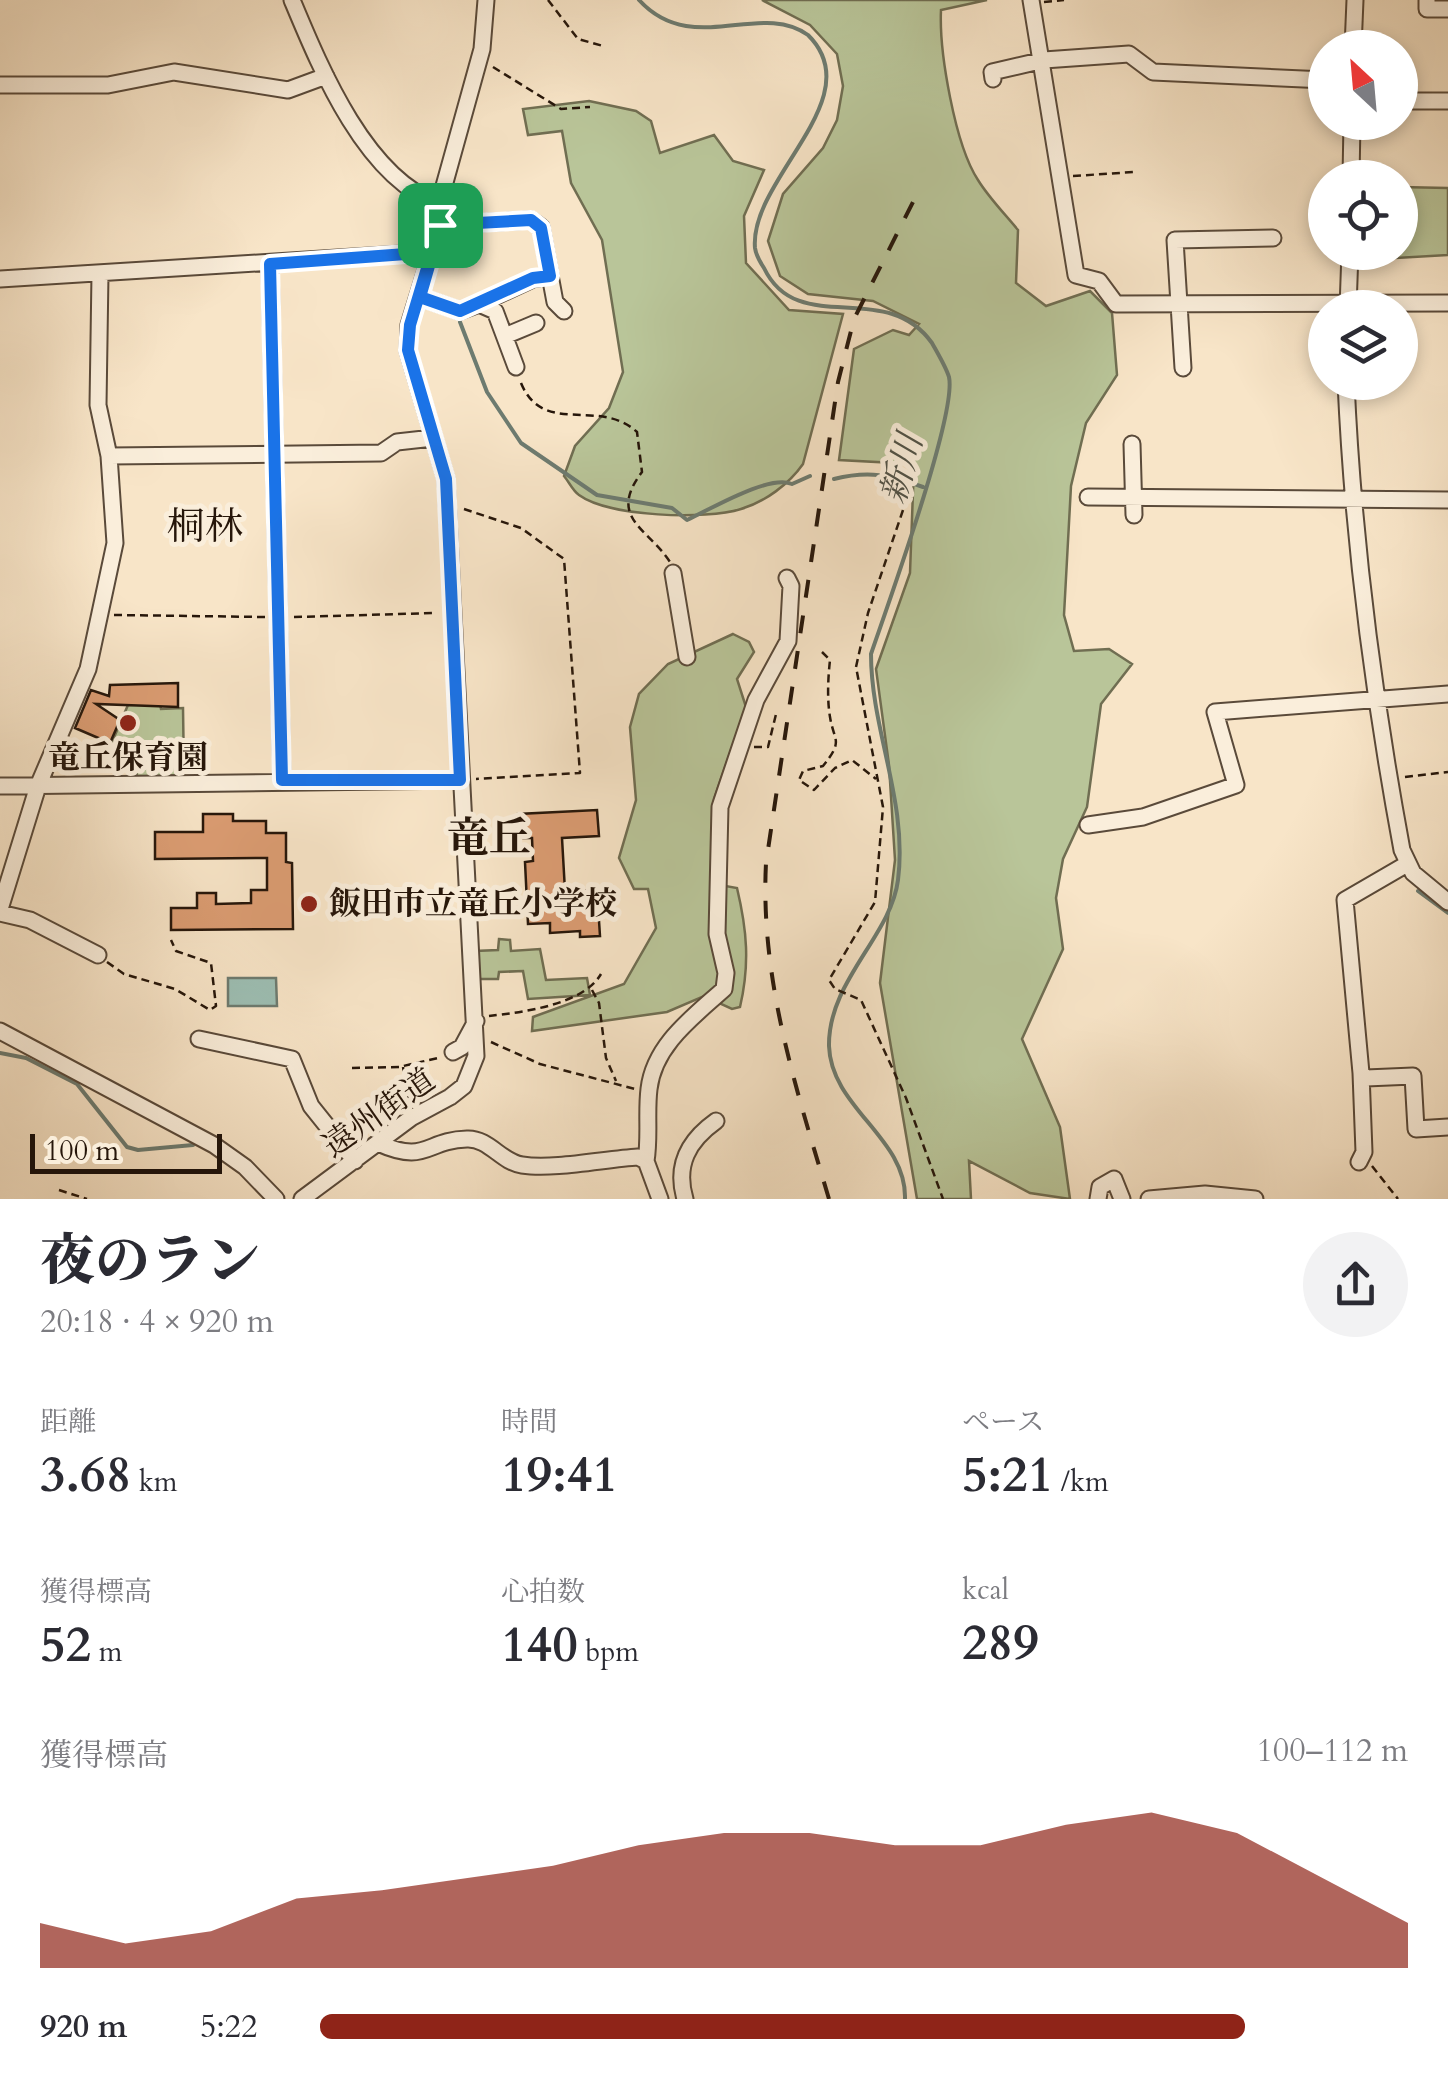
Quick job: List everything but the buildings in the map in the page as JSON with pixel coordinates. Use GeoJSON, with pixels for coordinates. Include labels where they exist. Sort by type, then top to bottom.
{"type":"FeatureCollection","features":[{"type":"Feature","properties":{"kind":"street"},"geometry":{"type":"LineString","coordinates":[[292,0],[326,76],[361,138],[421,198],[439,204]]}},
{"type":"Feature","properties":{"kind":"street","name":"遠州街道"},"geometry":{"type":"LineString","coordinates":[[304,1199],[378,1143],[464,1086],[479,1039],[460,780],[448,504],[444,467],[408,350],[410,325],[440,225],[439,204],[479,58],[486,0]]}},
{"type":"Feature","properties":{"kind":"street"},"geometry":{"type":"LineString","coordinates":[[1354,30],[1355,0]]}},
{"type":"Feature","properties":{"kind":"street"},"geometry":{"type":"LineString","coordinates":[[1427,0],[1426,9],[1448,9]]}},
{"type":"Feature","properties":{"kind":"street"},"geometry":{"type":"LineString","coordinates":[[1032,2],[1076,275],[1099,280],[1116,304],[1308,306]]}},
{"type":"Feature","properties":{"kind":"street"},"geometry":{"type":"LineString","coordinates":[[993,79],[992,72],[1044,60],[1129,54],[1154,72],[1308,79]]}},
{"type":"Feature","properties":{"kind":"street"},"geometry":{"type":"LineString","coordinates":[[0,85],[108,85],[174,72],[288,90],[326,76]]}},
{"type":"Feature","properties":{"kind":"street"},"geometry":{"type":"LineString","coordinates":[[1418,100],[1448,101]]}},
{"type":"Feature","properties":{"kind":"street"},"geometry":{"type":"LineString","coordinates":[[440,225],[531,220],[541,228],[555,302],[564,311]]}},
{"type":"Feature","properties":{"kind":"street"},"geometry":{"type":"LineString","coordinates":[[1183,368],[1175,240],[1273,238]]}},
{"type":"Feature","properties":{"kind":"street"},"geometry":{"type":"LineString","coordinates":[[0,279],[433,252]]}},
{"type":"Feature","properties":{"kind":"street"},"geometry":{"type":"LineString","coordinates":[[270,264],[282,780]]}},
{"type":"Feature","properties":{"kind":"street"},"geometry":{"type":"LineString","coordinates":[[98,956],[30,920],[0,910],[38,786],[88,669],[115,543],[108,456],[98,405],[100,274]]}},
{"type":"Feature","properties":{"kind":"street"},"geometry":{"type":"LineString","coordinates":[[420,297],[460,311],[533,278],[550,276]]}},
{"type":"Feature","properties":{"kind":"street"},"geometry":{"type":"LineString","coordinates":[[1418,304],[1448,303]]}},
{"type":"Feature","properties":{"kind":"street"},"geometry":{"type":"LineString","coordinates":[[479,304],[494,311],[516,367]]}},
{"type":"Feature","properties":{"kind":"street"},"geometry":{"type":"LineString","coordinates":[[506,336],[536,323]]}},
{"type":"Feature","properties":{"kind":"street"},"geometry":{"type":"LineString","coordinates":[[1347,400],[1351,499],[1374,699],[1406,864],[1448,902]]}},
{"type":"Feature","properties":{"kind":"street"},"geometry":{"type":"LineString","coordinates":[[108,456],[381,453],[397,442],[433,438]]}},
{"type":"Feature","properties":{"kind":"street"},"geometry":{"type":"LineString","coordinates":[[1132,444],[1134,515]]}},
{"type":"Feature","properties":{"kind":"street"},"geometry":{"type":"LineString","coordinates":[[1088,497],[1448,500]]}},
{"type":"Feature","properties":{"kind":"street"},"geometry":{"type":"LineString","coordinates":[[673,574],[687,657]]}},
{"type":"Feature","properties":{"kind":"street"},"geometry":{"type":"LineString","coordinates":[[660,1199],[646,1161],[651,1133],[648,1090],[664,1046],[724,989],[726,972],[716,934],[720,807],[756,700],[788,641],[788,578]]}},
{"type":"Feature","properties":{"kind":"street"},"geometry":{"type":"LineString","coordinates":[[1088,824],[1143,817],[1236,786],[1215,712],[1448,694]]}},
{"type":"Feature","properties":{"kind":"street"},"geometry":{"type":"LineString","coordinates":[[0,786],[460,780]]}},
{"type":"Feature","properties":{"kind":"street"},"geometry":{"type":"LineString","coordinates":[[1365,1164],[1345,900],[1406,864]]}},
{"type":"Feature","properties":{"kind":"street"},"geometry":{"type":"LineString","coordinates":[[453,1052],[462,1048],[476,1022]]}},
{"type":"Feature","properties":{"kind":"street"},"geometry":{"type":"LineString","coordinates":[[0,1030],[202,1138],[245,1166],[276,1199]]}},
{"type":"Feature","properties":{"kind":"street"},"geometry":{"type":"LineString","coordinates":[[199,1040],[293,1054],[311,1106],[355,1162]]}},
{"type":"Feature","properties":{"kind":"street"},"geometry":{"type":"LineString","coordinates":[[1361,1073],[1366,1078],[1413,1076],[1416,1129],[1448,1127]]}},
{"type":"Feature","properties":{"kind":"street"},"geometry":{"type":"LineString","coordinates":[[685,1199],[680,1163],[695,1135],[716,1121]]}},
{"type":"Feature","properties":{"kind":"street"},"geometry":{"type":"LineString","coordinates":[[378,1143],[401,1153],[422,1153],[464,1138],[480,1140],[520,1165],[638,1156],[646,1161]]}},
{"type":"Feature","properties":{"kind":"street"},"geometry":{"type":"LineString","coordinates":[[1098,1199],[1100,1187],[1114,1179],[1122,1199]]}},
{"type":"Feature","properties":{"kind":"street"},"geometry":{"type":"LineString","coordinates":[[1149,1199],[1206,1194],[1255,1199]]}},
{"type":"Feature","properties":{"kind":"path"},"geometry":{"type":"LineString","coordinates":[[548,0],[578,39],[603,46]]}},
{"type":"Feature","properties":{"kind":"path"},"geometry":{"type":"LineString","coordinates":[[1032,2],[1064,0]]}},
{"type":"Feature","properties":{"kind":"path"},"geometry":{"type":"LineString","coordinates":[[479,58],[562,110],[590,107]]}},
{"type":"Feature","properties":{"kind":"path"},"geometry":{"type":"LineString","coordinates":[[1061,177],[1134,172]]}},
{"type":"Feature","properties":{"kind":"path"},"geometry":{"type":"LineString","coordinates":[[516,367],[528,399],[545,410],[622,418],[637,432],[642,472],[628,496],[628,508],[640,532],[669,559],[673,574]]}},
{"type":"Feature","properties":{"kind":"path"},"geometry":{"type":"LineString","coordinates":[[448,504],[522,528],[564,559],[580,773],[460,780]]}},
{"type":"Feature","properties":{"kind":"path"},"geometry":{"type":"LineString","coordinates":[[903,510],[868,613],[856,666],[878,780],[884,835],[875,902],[842,951],[829,980],[835,989],[860,1000],[906,1098],[943,1199]]}},
{"type":"Feature","properties":{"kind":"path"},"geometry":{"type":"LineString","coordinates":[[822,652],[830,660],[830,721],[838,733],[838,745],[823,766],[803,771],[799,780],[814,790],[835,768],[852,760],[878,780]]}},
{"type":"Feature","properties":{"kind":"path"},"geometry":{"type":"LineString","coordinates":[[739,747],[768,747],[777,710]]}},
{"type":"Feature","properties":{"kind":"path"},"geometry":{"type":"LineString","coordinates":[[1389,779],[1448,772]]}},
{"type":"Feature","properties":{"kind":"path"},"geometry":{"type":"LineString","coordinates":[[98,956],[124,974],[175,989],[210,1010],[216,1006],[211,963],[176,952],[171,940]]}},
{"type":"Feature","properties":{"kind":"path"},"geometry":{"type":"LineString","coordinates":[[497,1015],[573,1001],[591,989],[601,974]]}},
{"type":"Feature","properties":{"kind":"path"},"geometry":{"type":"LineString","coordinates":[[591,989],[599,1003],[606,1058],[616,1081]]}},
{"type":"Feature","properties":{"kind":"path"},"geometry":{"type":"LineString","coordinates":[[479,1039],[540,1064],[616,1081],[636,1090],[640,1100]]}},
{"type":"Feature","properties":{"kind":"path"},"geometry":{"type":"LineString","coordinates":[[352,1068],[402,1066],[453,1052]]}},
{"type":"Feature","properties":{"kind":"path"},"geometry":{"type":"LineString","coordinates":[[402,1066],[410,1110]]}},
{"type":"Feature","properties":{"kind":"path"},"geometry":{"type":"LineString","coordinates":[[1365,1164],[1398,1199]]}},
{"type":"Feature","properties":{"kind":"path"},"geometry":{"type":"LineString","coordinates":[[59,1190],[87,1199]]}},
{"type":"Feature","properties":{"kind":"green space"},"geometry":{"type":"Polygon","coordinates":[[[762,0],[987,0],[941,10],[943,49],[962,145],[978,180],[1018,230],[1016,283],[1046,306],[1090,291],[1112,313],[1117,375],[1086,423],[1071,486],[1064,615],[1074,651],[1109,649],[1132,664],[1101,704],[1087,807],[1063,859],[1056,898],[1063,949],[1022,1039],[1060,1127],[1070,1199],[1030,1193],[969,1161],[971,1199],[917,1199],[880,983],[895,860],[889,765],[876,669],[910,573],[914,464],[839,460],[854,349],[893,330],[909,335],[919,324],[873,301],[808,294],[780,276],[768,241],[783,194],[823,148],[837,120],[843,86],[837,54],[810,25],[762,0]]]}},
{"type":"Feature","properties":{"kind":"green space"},"geometry":{"type":"Polygon","coordinates":[[[589,101],[636,111],[651,121],[660,153],[714,135],[733,161],[764,170],[744,216],[746,263],[789,310],[843,314],[803,464],[776,491],[750,506],[705,515],[634,512],[593,502],[577,493],[564,476],[575,446],[609,408],[623,372],[602,240],[571,183],[562,131],[528,135],[523,109],[589,101]]]}},
{"type":"Feature","properties":{"kind":"green space"},"geometry":{"type":"Polygon","coordinates":[[[1418,187],[1448,188],[1448,255],[1418,257],[1418,187]]]}},
{"type":"Feature","properties":{"kind":"green space"},"geometry":{"type":"Polygon","coordinates":[[[733,634],[749,642],[754,652],[737,679],[746,707],[714,799],[714,884],[737,888],[746,962],[740,1007],[732,1009],[704,996],[667,1012],[532,1031],[533,1017],[624,984],[656,928],[648,889],[634,889],[619,858],[636,800],[630,727],[639,694],[668,664],[733,634]]]}},
{"type":"Feature","properties":{"kind":"green space"},"geometry":{"type":"Polygon","coordinates":[[[160,704],[161,709],[183,708],[184,775],[137,777],[135,752],[117,751],[112,742],[128,705],[160,704]]]}},
{"type":"Feature","properties":{"kind":"green space"},"geometry":{"type":"Polygon","coordinates":[[[499,939],[510,940],[511,951],[540,949],[546,980],[587,978],[590,995],[528,999],[523,971],[499,972],[498,979],[478,979],[475,951],[498,950],[499,939]]]}},
{"type":"Feature","properties":{"kind":"water"},"geometry":{"type":"Polygon","coordinates":[[[228,978],[276,978],[277,1006],[228,1006],[228,978]]]}},
{"type":"Feature","properties":{"kind":"waterway","name":"新川"},"geometry":{"type":"LineString","coordinates":[[639,0],[660,17],[681,25],[769,23],[789,26],[808,35],[824,59],[826,85],[818,112],[758,222],[757,256],[779,289],[798,300],[891,313],[913,324],[932,343],[949,377],[949,398],[932,469],[871,654],[898,822],[898,880],[884,920],[838,1001],[829,1046],[842,1087],[894,1158],[905,1199]]}},
{"type":"Feature","properties":{"kind":"waterway"},"geometry":{"type":"LineString","coordinates":[[460,322],[487,392],[521,443],[597,495],[672,508],[687,520],[755,488],[782,482],[792,484],[810,476]]}},
{"type":"Feature","properties":{"kind":"waterway"},"geometry":{"type":"LineString","coordinates":[[834,479],[879,475],[923,487]]}},
{"type":"Feature","properties":{"kind":"waterway"},"geometry":{"type":"LineString","coordinates":[[1418,891],[1448,913]]}},
{"type":"Feature","properties":{"kind":"waterway"},"geometry":{"type":"LineString","coordinates":[[0,1053],[26,1058],[77,1084],[127,1147],[138,1150],[193,1145]]}},
{"type":"Feature","properties":{"kind":"railway"},"geometry":{"type":"LineString","coordinates":[[829,1199],[793,1075],[775,991],[769,949],[766,863],[838,382],[854,319],[917,194]]}},
{"type":"Feature","properties":{"kind":"place","name":"竜丘保育園"},"geometry":{"type":"Point","coordinates":[128,723]}},
{"type":"Feature","properties":{"kind":"place","name":"飯田市立竜丘小学校"},"geometry":{"type":"Point","coordinates":[309,904]}},
{"type":"Feature","properties":{"kind":"district","name":"桐林"},"geometry":{"type":"Point","coordinates":[205,527]}},
{"type":"Feature","properties":{"kind":"district","name":"竜丘"},"geometry":{"type":"Point","coordinates":[489,838]}},
{"type":"Feature","properties":{"kind":"route"},"geometry":{"type":"LineString","coordinates":[[440,225],[433,252],[420,297],[410,325],[408,350],[446,479],[460,780],[282,780],[270,264],[433,252],[420,297],[460,311],[533,278],[550,276],[541,228],[531,220],[502,225],[488,219],[440,225]]}}]}
